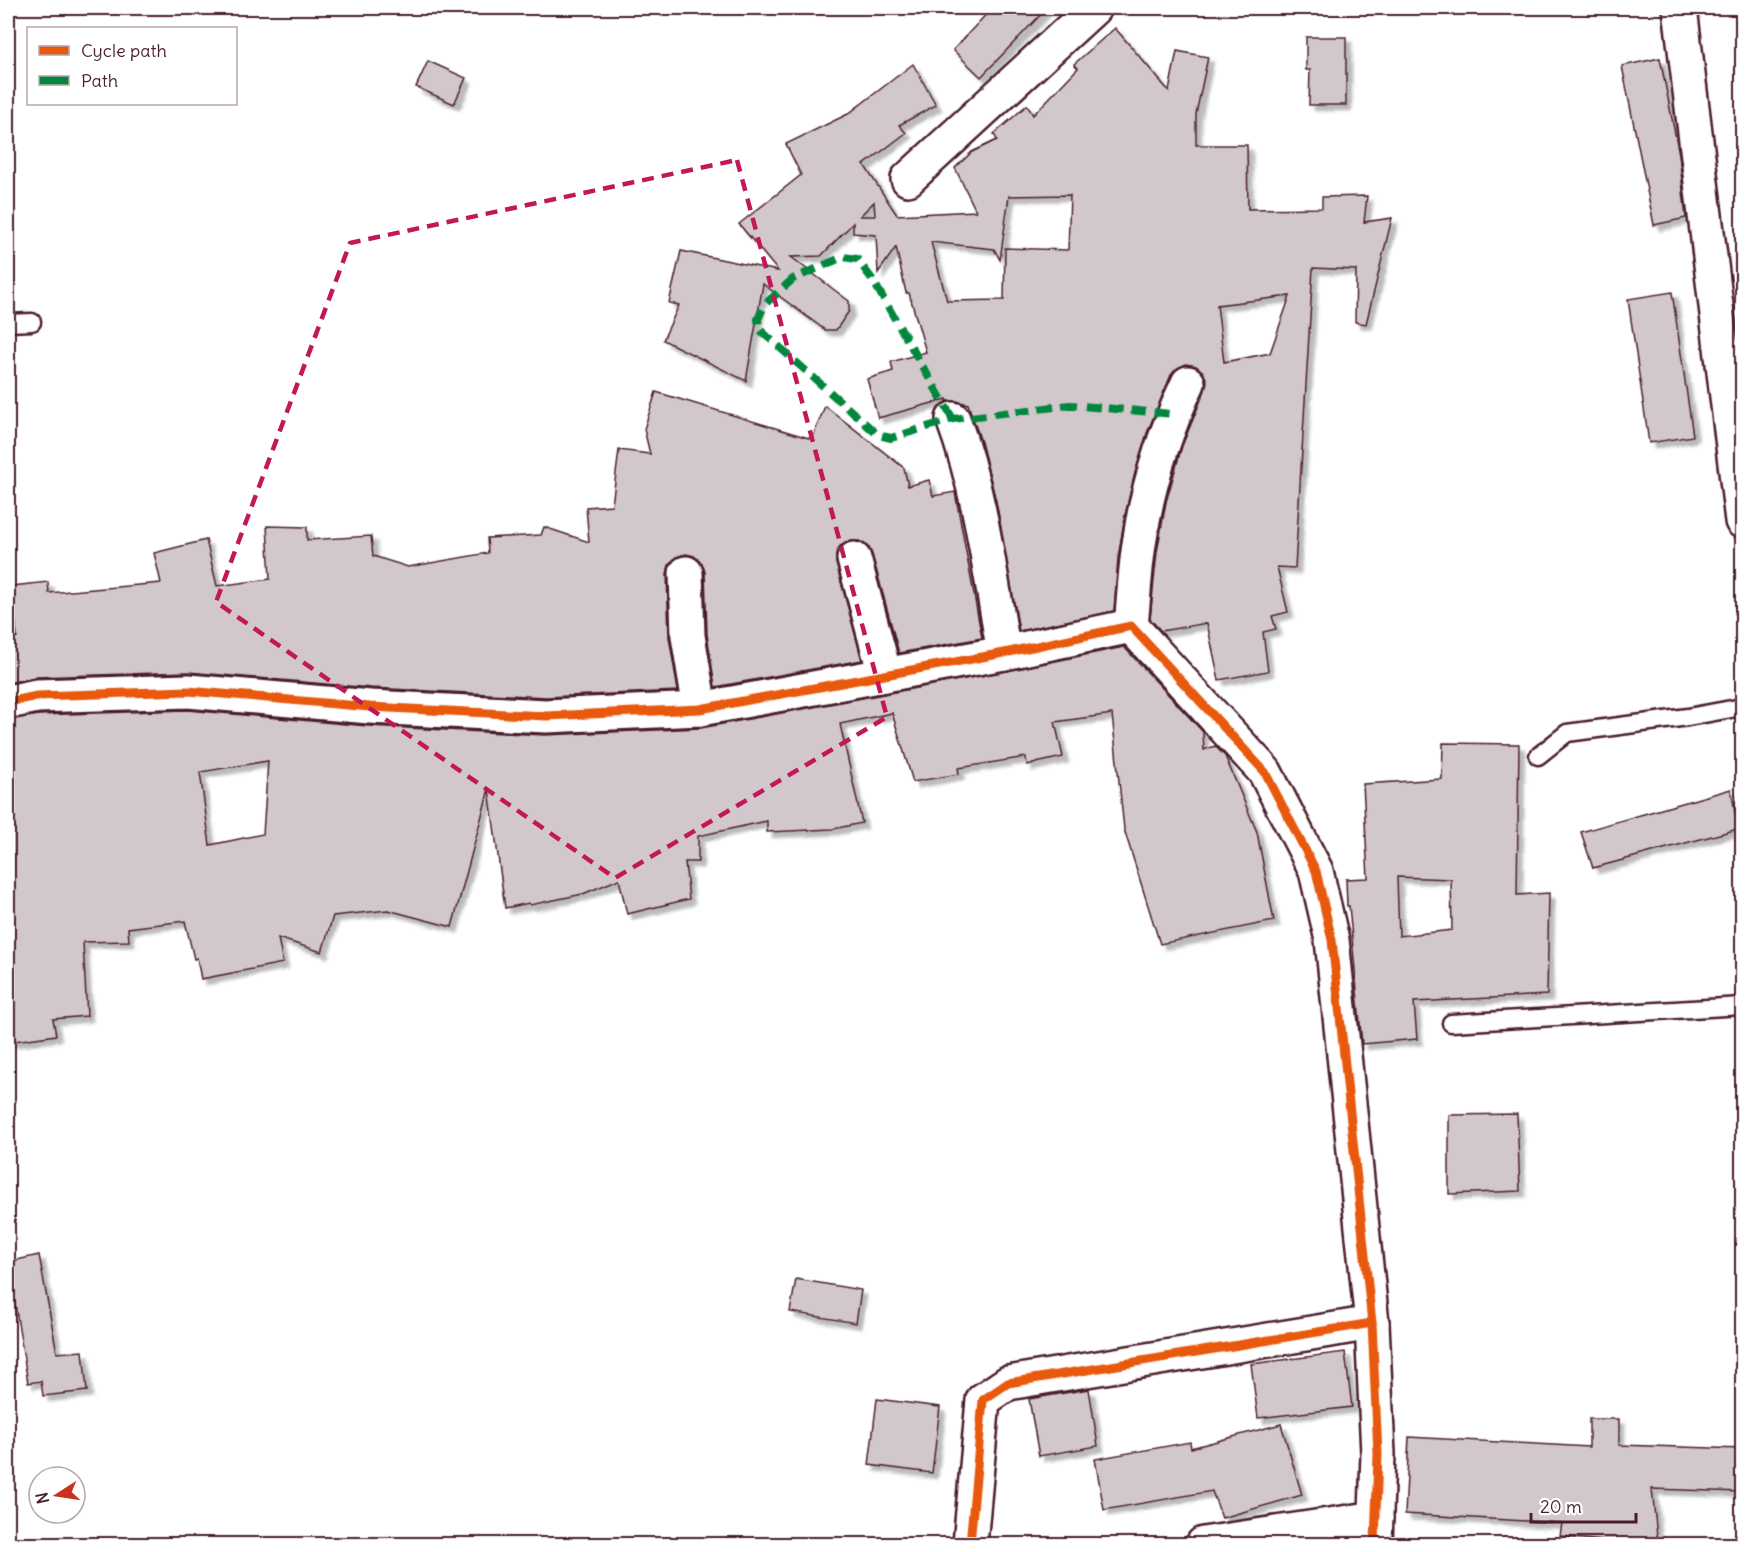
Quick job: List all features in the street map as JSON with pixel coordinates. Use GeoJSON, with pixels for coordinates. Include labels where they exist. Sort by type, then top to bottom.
{"type":"FeatureCollection","features":[{"type":"Feature","properties":{"kind":"street"},"geometry":{"type":"LineString","coordinates":[[908,179],[1094,8]]}},
{"type":"Feature","properties":{"kind":"street"},"geometry":{"type":"LineString","coordinates":[[1680,8],[1743,521]]}},
{"type":"Feature","properties":{"kind":"street"},"geometry":{"type":"LineString","coordinates":[[1188,383],[1173,414],[1151,481],[1140,539],[1131,626],[1265,772],[1316,872],[1332,940],[1372,1323],[1378,1454],[1376,1531],[1203,1545]]}},
{"type":"Feature","properties":{"kind":"street"},"geometry":{"type":"LineString","coordinates":[[953,419],[964,448],[976,499],[1004,652]]}},
{"type":"Feature","properties":{"kind":"street"},"geometry":{"type":"LineString","coordinates":[[854,559],[885,675]]}},
{"type":"Feature","properties":{"kind":"street"},"geometry":{"type":"LineString","coordinates":[[686,573],[688,636],[700,709]]}},
{"type":"Feature","properties":{"kind":"street"},"geometry":{"type":"LineString","coordinates":[[8,702],[37,696],[188,691],[370,707],[546,716],[700,709],[1131,626]]}},
{"type":"Feature","properties":{"kind":"street"},"geometry":{"type":"LineString","coordinates":[[970,1545],[983,1400],[1008,1383],[1372,1323]]}},
{"type":"Feature","properties":{"kind":"lane"},"geometry":{"type":"LineString","coordinates":[[8,323],[32,322]]}},
{"type":"Feature","properties":{"kind":"lane"},"geometry":{"type":"LineString","coordinates":[[1539,756],[1566,733],[1688,717],[1743,707]]}},
{"type":"Feature","properties":{"kind":"lane"},"geometry":{"type":"LineString","coordinates":[[1451,1023],[1743,1006]]}},
{"type":"Feature","properties":{"kind":"highlighted area"},"geometry":{"type":"Polygon","coordinates":[[[737,160],[887,717],[615,878],[216,602],[350,243],[737,160]]]}},
{"type":"Feature","properties":{"kind":"building"},"geometry":{"type":"Polygon","coordinates":[[[992,8],[1047,8],[981,77],[953,50],[992,8]]]}},
{"type":"Feature","properties":{"kind":"building"},"geometry":{"type":"Polygon","coordinates":[[[1115,28],[1169,91],[1177,51],[1208,57],[1196,114],[1196,145],[1247,145],[1248,209],[1322,208],[1322,197],[1367,196],[1364,222],[1392,218],[1366,324],[1355,322],[1356,270],[1313,268],[1295,568],[1277,567],[1288,612],[1272,616],[1276,629],[1263,632],[1268,671],[1219,680],[1207,623],[1161,631],[1150,619],[1157,552],[1166,502],[1182,446],[1207,381],[1203,372],[1196,366],[1186,364],[1171,375],[1147,433],[1125,515],[1118,558],[1114,611],[1019,631],[996,501],[981,442],[968,404],[947,401],[947,399],[878,418],[867,379],[893,371],[891,362],[926,352],[909,293],[906,293],[896,247],[878,273],[876,235],[853,233],[853,223],[821,256],[791,257],[849,301],[849,311],[836,330],[825,330],[763,284],[746,381],[663,340],[679,305],[669,303],[681,251],[778,271],[739,224],[801,175],[786,144],[848,114],[913,64],[936,105],[899,125],[906,133],[864,165],[897,215],[976,211],[955,168],[972,152],[997,140],[994,134],[1027,105],[1033,115],[1078,68],[1074,64],[1115,28]],[[1070,195],[1009,196],[1000,260],[994,249],[931,242],[947,301],[1004,300],[1005,248],[1068,250],[1070,195]],[[874,202],[860,216],[875,216],[874,202]],[[1290,296],[1217,305],[1224,362],[1270,353],[1290,296]]]}},
{"type":"Feature","properties":{"kind":"building"},"geometry":{"type":"Polygon","coordinates":[[[1306,37],[1346,37],[1346,105],[1309,105],[1310,70],[1306,70],[1306,37]]]}},
{"type":"Feature","properties":{"kind":"building"},"geometry":{"type":"Polygon","coordinates":[[[1660,58],[1679,154],[1686,218],[1654,225],[1622,66],[1660,58]]]}},
{"type":"Feature","properties":{"kind":"building"},"geometry":{"type":"Polygon","coordinates":[[[428,61],[466,78],[454,104],[416,87],[428,61]]]}},
{"type":"Feature","properties":{"kind":"building"},"geometry":{"type":"Polygon","coordinates":[[[1672,292],[1693,436],[1649,443],[1628,299],[1672,292]]]}},
{"type":"Feature","properties":{"kind":"building"},"geometry":{"type":"Polygon","coordinates":[[[656,392],[812,439],[825,406],[904,468],[908,486],[929,480],[933,496],[955,492],[982,638],[899,653],[872,554],[868,546],[859,541],[850,541],[840,546],[836,554],[836,563],[862,660],[715,687],[707,634],[705,572],[702,563],[694,556],[686,554],[676,557],[669,565],[667,574],[669,637],[678,691],[546,697],[371,688],[188,672],[36,677],[8,683],[8,638],[17,637],[12,586],[48,582],[49,593],[161,583],[154,553],[206,540],[217,586],[270,579],[267,526],[307,527],[307,540],[371,536],[373,556],[408,567],[488,553],[487,538],[541,535],[544,527],[589,542],[586,507],[612,505],[619,450],[650,454],[644,429],[656,392]]]}},
{"type":"Feature","properties":{"kind":"building"},"geometry":{"type":"Polygon","coordinates":[[[1124,647],[1203,732],[1204,750],[1215,746],[1225,756],[1257,832],[1274,921],[1160,944],[1124,829],[1112,714],[1055,722],[1063,757],[1027,765],[1026,757],[958,768],[959,774],[913,782],[892,713],[840,724],[862,823],[833,829],[767,832],[767,821],[698,836],[698,862],[685,862],[689,899],[627,914],[619,879],[583,894],[505,908],[489,789],[452,927],[388,910],[333,916],[322,952],[278,938],[283,963],[201,979],[185,921],[128,928],[129,941],[83,942],[87,1016],[53,1019],[56,1035],[8,1042],[8,720],[39,715],[187,710],[368,726],[545,735],[701,728],[1124,647]],[[268,761],[200,772],[210,845],[263,834],[268,761]]]}},
{"type":"Feature","properties":{"kind":"building"},"geometry":{"type":"Polygon","coordinates":[[[1443,743],[1519,744],[1517,895],[1549,893],[1547,995],[1414,1002],[1417,1039],[1362,1044],[1346,879],[1368,878],[1363,784],[1442,779],[1443,743]],[[1397,877],[1399,936],[1452,930],[1451,879],[1397,877]]]}},
{"type":"Feature","properties":{"kind":"building"},"geometry":{"type":"Polygon","coordinates":[[[1731,789],[1738,829],[1593,868],[1581,832],[1731,789]]]}},
{"type":"Feature","properties":{"kind":"building"},"geometry":{"type":"Polygon","coordinates":[[[1517,1114],[1520,1191],[1449,1194],[1449,1115],[1517,1114]]]}},
{"type":"Feature","properties":{"kind":"building"},"geometry":{"type":"Polygon","coordinates":[[[39,1255],[57,1353],[83,1351],[87,1391],[43,1396],[41,1381],[28,1383],[8,1262],[39,1255]]]}},
{"type":"Feature","properties":{"kind":"building"},"geometry":{"type":"Polygon","coordinates":[[[796,1279],[861,1290],[856,1323],[790,1312],[796,1279]]]}},
{"type":"Feature","properties":{"kind":"building"},"geometry":{"type":"Polygon","coordinates":[[[1345,1352],[1352,1407],[1258,1418],[1251,1364],[1345,1352]]]}},
{"type":"Feature","properties":{"kind":"building"},"geometry":{"type":"Polygon","coordinates":[[[1089,1389],[1098,1446],[1039,1456],[1029,1399],[1089,1389]]]}},
{"type":"Feature","properties":{"kind":"building"},"geometry":{"type":"Polygon","coordinates":[[[877,1399],[940,1407],[932,1473],[869,1465],[877,1399]]]}},
{"type":"Feature","properties":{"kind":"building"},"geometry":{"type":"Polygon","coordinates":[[[1589,1419],[1619,1419],[1619,1445],[1743,1449],[1743,1492],[1652,1489],[1658,1545],[1636,1545],[1560,1536],[1562,1523],[1405,1514],[1409,1437],[1589,1447],[1589,1419]]]}},
{"type":"Feature","properties":{"kind":"building"},"geometry":{"type":"Polygon","coordinates":[[[1281,1424],[1302,1495],[1222,1518],[1212,1491],[1104,1510],[1095,1459],[1190,1442],[1191,1448],[1281,1424]]]}},
{"type":"Feature","properties":{"kind":"marked path"},"geometry":{"type":"LineString","coordinates":[[953,419],[872,279],[857,259],[843,257],[793,279],[765,304],[758,319],[759,329],[878,435],[891,438],[953,419],[1070,405],[1173,414]]}},
{"type":"Feature","properties":{"kind":"cycle path"},"geometry":{"type":"LineString","coordinates":[[8,702],[37,696],[188,691],[370,707],[546,716],[700,709],[1004,653],[1131,626],[1265,772],[1316,871],[1332,940],[1372,1323],[1378,1454],[1375,1544]]}},
{"type":"Feature","properties":{"kind":"cycle path"},"geometry":{"type":"LineString","coordinates":[[970,1544],[983,1400],[1008,1383],[1372,1323]]}}]}
